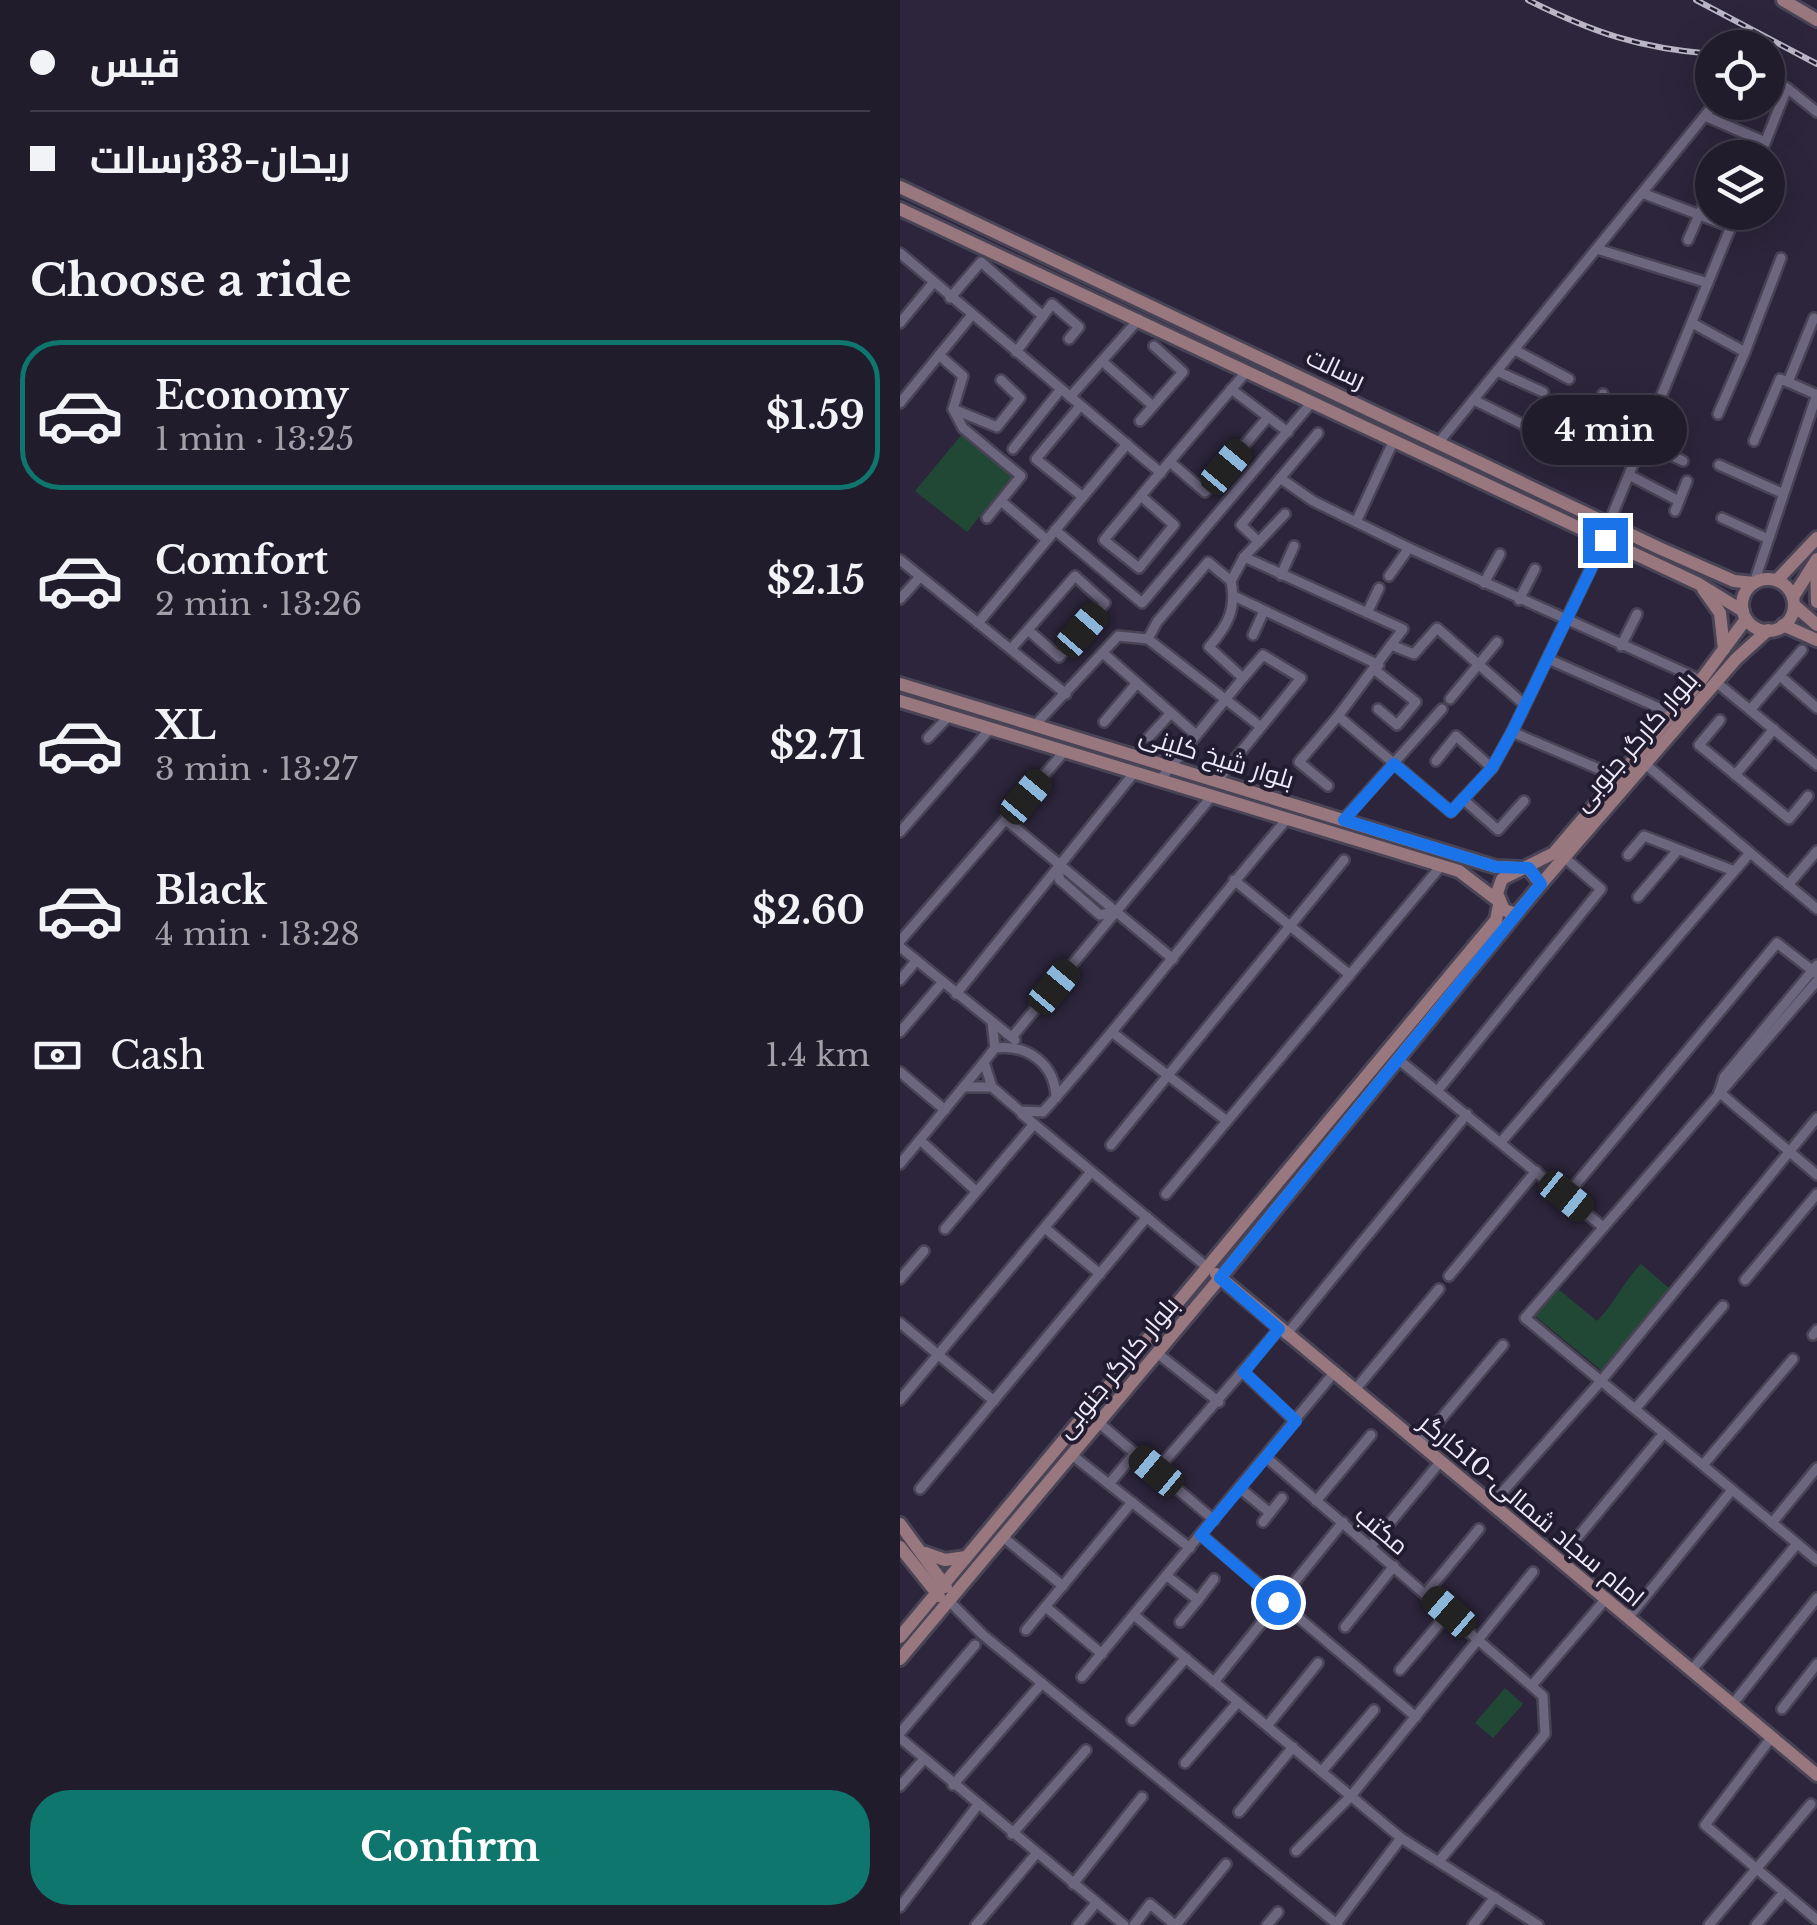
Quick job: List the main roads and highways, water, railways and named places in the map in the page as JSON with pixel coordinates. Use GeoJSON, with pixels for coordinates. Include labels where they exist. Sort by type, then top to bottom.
{"type":"FeatureCollection","features":[{"type":"Feature","properties":{"kind":"main road"},"geometry":{"type":"LineString","coordinates":[[1783,0],[1815,14]]}},
{"type":"Feature","properties":{"kind":"main road","name":"رسالت"},"geometry":{"type":"LineString","coordinates":[[900,187],[1730,580],[1754,582]]}},
{"type":"Feature","properties":{"kind":"main road","name":"رسالت"},"geometry":{"type":"LineString","coordinates":[[900,209],[1698,584],[1744,615]]}},
{"type":"Feature","properties":{"kind":"main road"},"geometry":{"type":"LineString","coordinates":[[1140,320],[1147,304]]}},
{"type":"Feature","properties":{"kind":"main road"},"geometry":{"type":"LineString","coordinates":[[1817,538],[1777,580],[1754,582],[1744,595],[1744,615],[1768,630],[1783,625],[1817,640]]}},
{"type":"Feature","properties":{"kind":"main road"},"geometry":{"type":"LineString","coordinates":[[1783,625],[1817,560]]}},
{"type":"Feature","properties":{"kind":"main road"},"geometry":{"type":"LineString","coordinates":[[1817,560],[1817,602]]}},
{"type":"Feature","properties":{"kind":"main road"},"geometry":{"type":"LineString","coordinates":[[1722,597],[1732,591],[1730,580]]}},
{"type":"Feature","properties":{"kind":"main road"},"geometry":{"type":"LineString","coordinates":[[1777,580],[1817,625]]}},
{"type":"Feature","properties":{"kind":"main road"},"geometry":{"type":"LineString","coordinates":[[1698,584],[1720,613],[1724,650]]}},
{"type":"Feature","properties":{"kind":"main road","name":"بلوار کارگر جنوبی"},"geometry":{"type":"LineString","coordinates":[[900,1637],[1496,920],[1502,879],[1554,853],[1701,680],[1744,615]]}},
{"type":"Feature","properties":{"kind":"main road","name":"بلوار کارگر جنوبی"},"geometry":{"type":"LineString","coordinates":[[900,1659],[1158,1353],[1541,884],[1716,682],[1768,630]]}},
{"type":"Feature","properties":{"kind":"main road","name":"بلوار شیخ کلینی"},"geometry":{"type":"LineString","coordinates":[[900,684],[1482,863],[1525,868]]}},
{"type":"Feature","properties":{"kind":"main road","name":"بلوار شیخ کلینی"},"geometry":{"type":"LineString","coordinates":[[900,701],[1441,866],[1474,880],[1516,914]]}},
{"type":"Feature","properties":{"kind":"main road"},"geometry":{"type":"LineString","coordinates":[[1474,880],[1483,876],[1482,863]]}},
{"type":"Feature","properties":{"kind":"main road"},"geometry":{"type":"LineString","coordinates":[[1525,868],[1541,884]]}},
{"type":"Feature","properties":{"kind":"main road","name":"امام سجاد شمالی-10کارگر"},"geometry":{"type":"LineString","coordinates":[[1208,1268],[1817,1776]]}},
{"type":"Feature","properties":{"kind":"main road"},"geometry":{"type":"LineString","coordinates":[[900,1524],[940,1588]]}},
{"type":"Feature","properties":{"kind":"main road"},"geometry":{"type":"LineString","coordinates":[[900,1547],[950,1601]]}},
{"type":"Feature","properties":{"kind":"main road"},"geometry":{"type":"LineString","coordinates":[[921,1552],[945,1560],[966,1557]]}},
{"type":"Feature","properties":{"kind":"railway"},"geometry":{"type":"LineString","coordinates":[[1528,0],[1617,37],[1695,52]]}},
{"type":"Feature","properties":{"kind":"railway"},"geometry":{"type":"LineString","coordinates":[[1696,0],[1817,64]]}}]}
